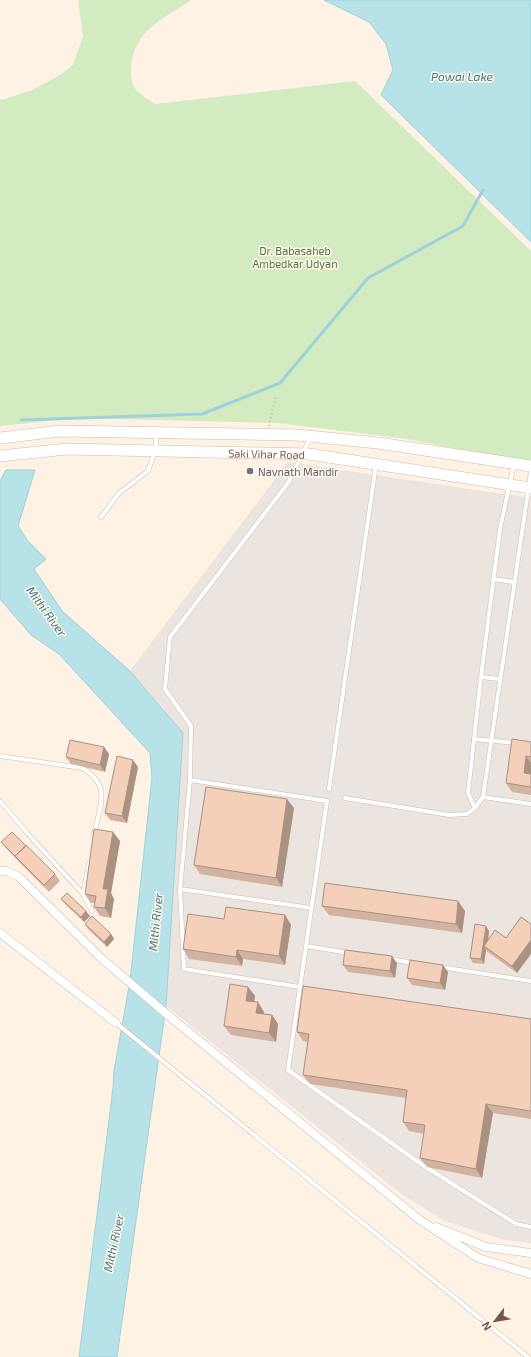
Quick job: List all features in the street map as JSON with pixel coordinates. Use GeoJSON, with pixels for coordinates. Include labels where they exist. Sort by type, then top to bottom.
{"type":"FeatureCollection","features":[{"type":"Feature","properties":{"kind":"main road","name":"Saki Vihar Road"},"geometry":{"type":"LineString","coordinates":[[0,438],[60,431],[311,437],[378,443],[531,466]]}},
{"type":"Feature","properties":{"kind":"main road"},"geometry":{"type":"LineString","coordinates":[[97,449],[98,432]]}},
{"type":"Feature","properties":{"kind":"main road"},"geometry":{"type":"LineString","coordinates":[[16,436],[17,454]]}},
{"type":"Feature","properties":{"kind":"main road","name":"Saki Vihar Road"},"geometry":{"type":"LineString","coordinates":[[0,456],[67,449],[303,454],[529,488]]}},
{"type":"Feature","properties":{"kind":"street"},"geometry":{"type":"LineString","coordinates":[[0,871],[6,870],[19,877],[101,958],[170,1018],[420,1220],[478,1258],[531,1274]]}},
{"type":"Feature","properties":{"kind":"street"},"geometry":{"type":"LineString","coordinates":[[0,933],[116,1023]]}},
{"type":"Feature","properties":{"kind":"street"},"geometry":{"type":"LineString","coordinates":[[420,1220],[486,1247],[531,1253]]}},
{"type":"Feature","properties":{"kind":"lane"},"geometry":{"type":"LineString","coordinates":[[101,517],[119,493],[148,471],[155,451],[158,433]]}},
{"type":"Feature","properties":{"kind":"lane"},"geometry":{"type":"LineString","coordinates":[[300,987],[184,969],[180,888],[190,780],[191,726],[165,690],[170,637],[288,483],[311,437]]}},
{"type":"Feature","properties":{"kind":"lane"},"geometry":{"type":"LineString","coordinates":[[475,808],[468,794],[481,677],[500,530],[514,464]]}},
{"type":"Feature","properties":{"kind":"lane"},"geometry":{"type":"LineString","coordinates":[[329,789],[376,465]]}},
{"type":"Feature","properties":{"kind":"lane"},"geometry":{"type":"LineString","coordinates":[[345,798],[449,815],[467,814],[475,808],[483,797],[490,740],[531,470]]}},
{"type":"Feature","properties":{"kind":"lane"},"geometry":{"type":"LineString","coordinates":[[494,579],[514,582]]}},
{"type":"Feature","properties":{"kind":"lane"},"geometry":{"type":"LineString","coordinates":[[481,677],[500,678]]}},
{"type":"Feature","properties":{"kind":"lane"},"geometry":{"type":"LineString","coordinates":[[474,739],[517,744]]}},
{"type":"Feature","properties":{"kind":"lane"},"geometry":{"type":"LineString","coordinates":[[0,756],[82,768],[94,774],[102,791],[93,841]]}},
{"type":"Feature","properties":{"kind":"lane"},"geometry":{"type":"LineString","coordinates":[[190,780],[327,801],[288,1070],[424,1166],[516,1224],[531,1227]]}},
{"type":"Feature","properties":{"kind":"lane"},"geometry":{"type":"LineString","coordinates":[[483,797],[531,804]]}},
{"type":"Feature","properties":{"kind":"lane"},"geometry":{"type":"LineString","coordinates":[[0,801],[83,894],[92,911]]}},
{"type":"Feature","properties":{"kind":"lane"},"geometry":{"type":"LineString","coordinates":[[83,894],[90,856]]}},
{"type":"Feature","properties":{"kind":"lane"},"geometry":{"type":"LineString","coordinates":[[180,888],[311,908]]}},
{"type":"Feature","properties":{"kind":"lane"},"geometry":{"type":"LineString","coordinates":[[306,946],[352,954]]}},
{"type":"Feature","properties":{"kind":"lane"},"geometry":{"type":"LineString","coordinates":[[383,958],[422,964]]}},
{"type":"Feature","properties":{"kind":"lane"},"geometry":{"type":"LineString","coordinates":[[438,966],[531,981]]}},
{"type":"Feature","properties":{"kind":"lane"},"geometry":{"type":"LineString","coordinates":[[116,1023],[528,1357]]}},
{"type":"Feature","properties":{"kind":"path"},"geometry":{"type":"LineString","coordinates":[[268,435],[276,395]]}},
{"type":"Feature","properties":{"kind":"shaded area"},"geometry":{"type":"Polygon","coordinates":[[[288,462],[531,498],[531,1243],[505,1240],[444,1221],[400,1193],[166,1006],[183,733],[130,671],[288,462]]]}},
{"type":"Feature","properties":{"kind":"green space","name":"Dr. Babasaheb Ambedkar Udyan"},"geometry":{"type":"Polygon","coordinates":[[[78,0],[191,0],[153,26],[143,35],[135,49],[131,65],[134,87],[144,97],[156,104],[355,81],[531,251],[531,464],[407,439],[278,423],[77,418],[0,426],[0,99],[2,100],[32,90],[60,75],[73,65],[83,36],[78,0]]]}},
{"type":"Feature","properties":{"kind":"water","name":"Powai Lake"},"geometry":{"type":"Polygon","coordinates":[[[324,0],[531,0],[531,242],[381,95],[393,70],[386,44],[369,22],[324,0]]]}},
{"type":"Feature","properties":{"kind":"water","name":"Mithi River"},"geometry":{"type":"Polygon","coordinates":[[[6,470],[35,470],[18,526],[28,541],[46,559],[34,569],[62,611],[130,671],[183,733],[166,1006],[117,1357],[79,1357],[114,1071],[130,981],[152,778],[150,753],[59,654],[31,635],[0,599],[0,481],[6,470]]]}},
{"type":"Feature","properties":{"kind":"building"},"geometry":{"type":"Polygon","coordinates":[[[512,739],[531,742],[531,757],[526,756],[524,773],[531,774],[531,787],[506,783],[512,739]]]}},
{"type":"Feature","properties":{"kind":"building"},"geometry":{"type":"Polygon","coordinates":[[[70,740],[104,747],[100,765],[66,757],[70,740]]]}},
{"type":"Feature","properties":{"kind":"building"},"geometry":{"type":"Polygon","coordinates":[[[117,756],[133,760],[122,816],[105,813],[117,756]]]}},
{"type":"Feature","properties":{"kind":"building"},"geometry":{"type":"Polygon","coordinates":[[[206,787],[287,799],[276,878],[194,865],[206,787]]]}},
{"type":"Feature","properties":{"kind":"building"},"geometry":{"type":"Polygon","coordinates":[[[94,829],[113,832],[103,889],[108,889],[105,908],[94,907],[96,896],[85,894],[94,829]]]}},
{"type":"Feature","properties":{"kind":"building"},"geometry":{"type":"Polygon","coordinates":[[[12,832],[26,846],[15,856],[1,842],[12,832]]]}},
{"type":"Feature","properties":{"kind":"building"},"geometry":{"type":"Polygon","coordinates":[[[26,845],[55,874],[44,885],[15,856],[26,845]]]}},
{"type":"Feature","properties":{"kind":"building"},"geometry":{"type":"Polygon","coordinates":[[[325,883],[458,901],[456,924],[322,906],[325,883]]]}},
{"type":"Feature","properties":{"kind":"building"},"geometry":{"type":"Polygon","coordinates":[[[67,893],[86,911],[81,917],[61,899],[67,893]]]}},
{"type":"Feature","properties":{"kind":"building"},"geometry":{"type":"Polygon","coordinates":[[[226,907],[285,915],[279,956],[237,950],[236,957],[183,949],[188,914],[224,919],[226,907]]]}},
{"type":"Feature","properties":{"kind":"building"},"geometry":{"type":"Polygon","coordinates":[[[92,916],[111,934],[104,942],[85,924],[92,916]]]}},
{"type":"Feature","properties":{"kind":"building"},"geometry":{"type":"Polygon","coordinates":[[[521,917],[531,924],[531,940],[512,966],[484,946],[495,930],[506,938],[521,917]]]}},
{"type":"Feature","properties":{"kind":"building"},"geometry":{"type":"Polygon","coordinates":[[[475,924],[486,926],[481,959],[470,958],[475,924]]]}},
{"type":"Feature","properties":{"kind":"building"},"geometry":{"type":"Polygon","coordinates":[[[345,950],[392,956],[390,971],[343,965],[345,950]]]}},
{"type":"Feature","properties":{"kind":"building"},"geometry":{"type":"Polygon","coordinates":[[[410,960],[443,965],[440,983],[407,978],[410,960]]]}},
{"type":"Feature","properties":{"kind":"building"},"geometry":{"type":"Polygon","coordinates":[[[230,984],[248,987],[246,1001],[258,1002],[256,1013],[272,1015],[269,1033],[224,1026],[230,984]]]}},
{"type":"Feature","properties":{"kind":"building"},"geometry":{"type":"Polygon","coordinates":[[[303,986],[531,1019],[531,1111],[486,1104],[476,1169],[420,1158],[425,1125],[403,1122],[407,1090],[303,1075],[309,1034],[297,1032],[303,986]]]}},
{"type":"Feature","properties":{"kind":"waterway"},"geometry":{"type":"LineString","coordinates":[[21,420],[202,414],[280,383],[368,278],[463,226],[483,190]]}},
{"type":"Feature","properties":{"kind":"place","name":"Navnath Mandir"},"geometry":{"type":"Point","coordinates":[250,471]}}]}
